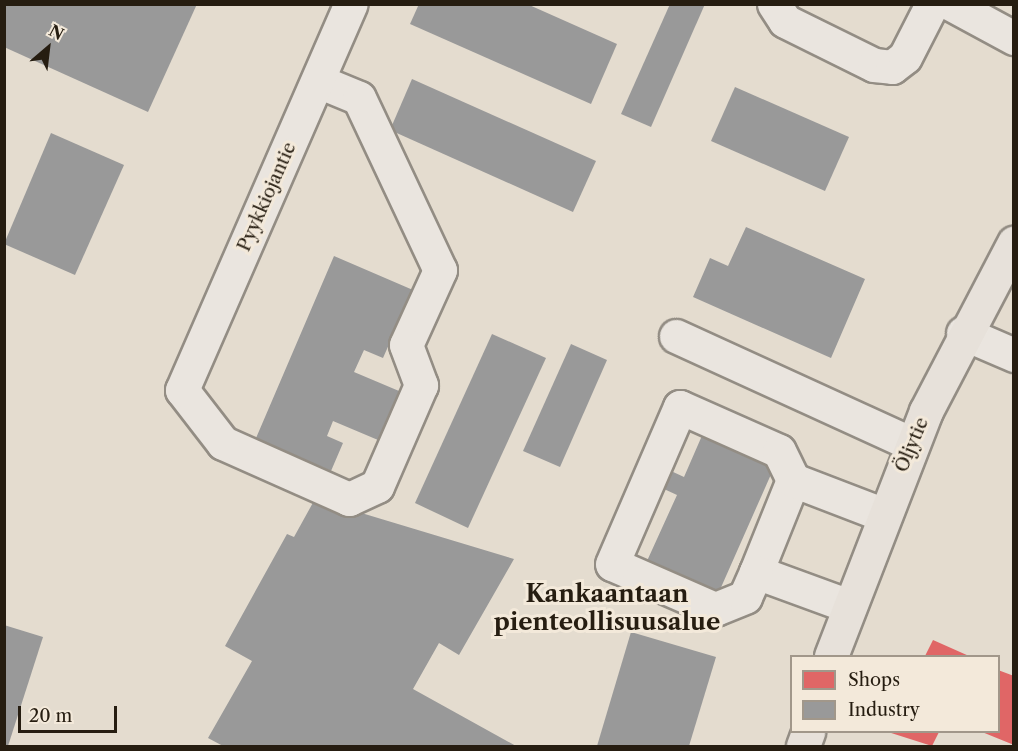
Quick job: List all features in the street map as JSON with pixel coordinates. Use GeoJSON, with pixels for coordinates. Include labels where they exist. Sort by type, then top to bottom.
{"type":"FeatureCollection","features":[{"type":"Feature","properties":{"kind":"main road","name":"Öljytie"},"geometry":{"type":"LineString","coordinates":[[832,655],[912,444],[963,333],[1014,243]]}},
{"type":"Feature","properties":{"kind":"street","name":"Pyykkiojantie"},"geometry":{"type":"LineString","coordinates":[[318,81],[359,98],[440,270],[406,345],[421,385],[377,486],[350,499],[223,443],[182,390],[351,4]]}},
{"type":"Feature","properties":{"kind":"street"},"geometry":{"type":"LineString","coordinates":[[774,4],[785,21],[874,65],[892,67],[905,57],[932,4]]}},
{"type":"Feature","properties":{"kind":"street"},"geometry":{"type":"LineString","coordinates":[[951,4],[1014,38]]}},
{"type":"Feature","properties":{"kind":"street"},"geometry":{"type":"LineString","coordinates":[[963,333],[1014,355]]}},
{"type":"Feature","properties":{"kind":"street"},"geometry":{"type":"LineString","coordinates":[[676,336],[912,444]]}},
{"type":"Feature","properties":{"kind":"street"},"geometry":{"type":"LineString","coordinates":[[793,480],[746,597],[715,609],[612,564],[680,407],[780,451],[793,480],[884,515]]}},
{"type":"Feature","properties":{"kind":"street"},"geometry":{"type":"LineString","coordinates":[[756,572],[849,606]]}},
{"type":"Feature","properties":{"kind":"building: Shops"},"geometry":{"type":"Polygon","coordinates":[[[933,640],[967,655],[926,655],[933,640]]]}},
{"type":"Feature","properties":{"kind":"building: Shops"},"geometry":{"type":"Polygon","coordinates":[[[1000,671],[1014,676],[1014,745],[984,733],[1000,733],[1000,671]]]}},
{"type":"Feature","properties":{"kind":"building: Shops"},"geometry":{"type":"Polygon","coordinates":[[[891,733],[938,733],[932,746],[891,733]]]}},
{"type":"Feature","properties":{"kind":"building: Industry"},"geometry":{"type":"Polygon","coordinates":[[[4,4],[197,4],[148,112],[4,47],[4,4]]]}},
{"type":"Feature","properties":{"kind":"building: Industry"},"geometry":{"type":"Polygon","coordinates":[[[419,4],[527,4],[617,44],[591,104],[410,24],[419,4]]]}},
{"type":"Feature","properties":{"kind":"building: Industry"},"geometry":{"type":"Polygon","coordinates":[[[670,4],[705,4],[651,127],[621,114],[670,4]]]}},
{"type":"Feature","properties":{"kind":"building: Industry"},"geometry":{"type":"Polygon","coordinates":[[[412,79],[596,161],[573,212],[390,130],[412,79]]]}},
{"type":"Feature","properties":{"kind":"building: Industry"},"geometry":{"type":"Polygon","coordinates":[[[735,87],[849,137],[825,191],[711,141],[735,87]]]}},
{"type":"Feature","properties":{"kind":"building: Industry"},"geometry":{"type":"Polygon","coordinates":[[[51,133],[124,165],[75,275],[4,244],[51,133]]]}},
{"type":"Feature","properties":{"kind":"building: Industry"},"geometry":{"type":"Polygon","coordinates":[[[746,227],[865,279],[831,358],[693,297],[710,258],[728,266],[746,227]]]}},
{"type":"Feature","properties":{"kind":"building: Industry"},"geometry":{"type":"Polygon","coordinates":[[[334,256],[413,290],[383,358],[364,350],[354,372],[399,391],[378,440],[333,421],[327,436],[343,443],[331,471],[313,463],[310,469],[253,445],[334,256]]]}},
{"type":"Feature","properties":{"kind":"building: Industry"},"geometry":{"type":"Polygon","coordinates":[[[492,334],[546,358],[468,528],[415,503],[492,334]]]}},
{"type":"Feature","properties":{"kind":"building: Industry"},"geometry":{"type":"Polygon","coordinates":[[[571,344],[607,360],[560,467],[523,451],[571,344]]]}},
{"type":"Feature","properties":{"kind":"building: Industry"},"geometry":{"type":"Polygon","coordinates":[[[704,431],[776,463],[719,592],[647,561],[677,495],[664,489],[671,471],[684,477],[704,431]]]}},
{"type":"Feature","properties":{"kind":"building: Industry"},"geometry":{"type":"Polygon","coordinates":[[[315,499],[514,559],[459,655],[439,643],[413,689],[516,746],[223,746],[208,738],[252,661],[225,646],[287,534],[294,537],[315,499]]]}},
{"type":"Feature","properties":{"kind":"building: Industry"},"geometry":{"type":"Polygon","coordinates":[[[4,625],[43,637],[8,746],[4,746],[4,625]]]}},
{"type":"Feature","properties":{"kind":"building: Industry"},"geometry":{"type":"Polygon","coordinates":[[[631,632],[716,657],[689,746],[597,746],[631,632]]]}},
{"type":"Feature","properties":{"kind":"district","name":"Kankaantaan pienteollisuusalue"},"geometry":{"type":"Point","coordinates":[607,608]}}]}
